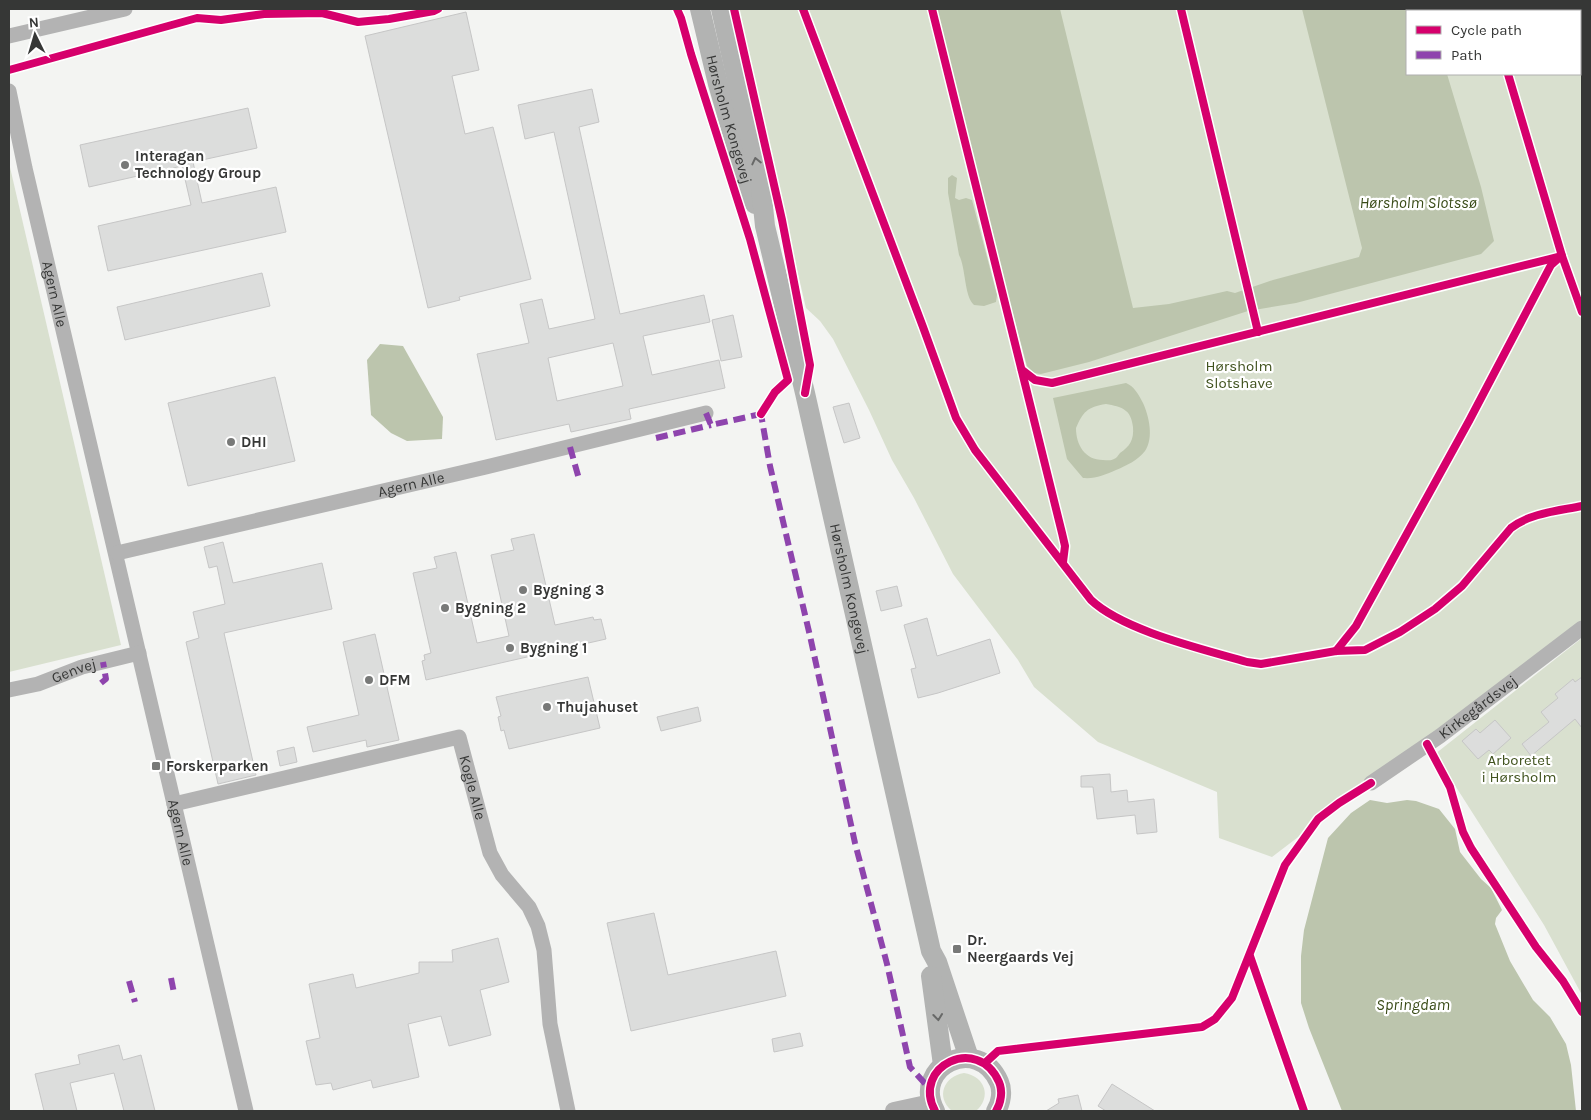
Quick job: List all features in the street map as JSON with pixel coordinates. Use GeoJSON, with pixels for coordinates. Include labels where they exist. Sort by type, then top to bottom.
{"type":"FeatureCollection","features":[{"type":"Feature","properties":{"kind":"main road","name":"Hørsholm Kongevej"},"geometry":{"type":"LineString","coordinates":[[700,9],[718,84],[748,190],[765,226]]}},
{"type":"Feature","properties":{"kind":"main road"},"geometry":{"type":"LineString","coordinates":[[713,9],[722,48],[736,76]]}},
{"type":"Feature","properties":{"kind":"main road","name":"Hørsholm Kongevej"},"geometry":{"type":"LineString","coordinates":[[721,9],[762,187],[765,226],[805,393],[931,952],[930,965],[943,1065]]}},
{"type":"Feature","properties":{"kind":"main road","name":"Hørsholm Kongevej"},"geometry":{"type":"LineString","coordinates":[[931,952],[937,962],[969,1058]]}},
{"type":"Feature","properties":{"kind":"main road"},"geometry":{"type":"LineString","coordinates":[[933,1107],[930,1089],[934,1076],[943,1065],[951,1060],[969,1058],[985,1063],[995,1073],[1000,1085],[1001,1096],[996,1111]]}},
{"type":"Feature","properties":{"kind":"street"},"geometry":{"type":"LineString","coordinates":[[9,36],[125,9]]}},
{"type":"Feature","properties":{"kind":"street","name":"Agern Alle"},"geometry":{"type":"LineString","coordinates":[[9,91],[25,168],[117,553],[246,1111]]}},
{"type":"Feature","properties":{"kind":"street","name":"Agern Alle"},"geometry":{"type":"LineString","coordinates":[[117,553],[486,467],[706,413]]}},
{"type":"Feature","properties":{"kind":"street","name":"Kirkegårdsvej"},"geometry":{"type":"LineString","coordinates":[[1371,783],[1440,736],[1582,628]]}},
{"type":"Feature","properties":{"kind":"street","name":"Genvej"},"geometry":{"type":"LineString","coordinates":[[9,690],[38,684],[82,667],[139,652]]}},
{"type":"Feature","properties":{"kind":"street","name":"Kogle Alle"},"geometry":{"type":"LineString","coordinates":[[174,804],[459,737],[490,853],[502,875],[529,907],[538,926],[544,950],[550,1024],[568,1111]]}},
{"type":"Feature","properties":{"kind":"street"},"geometry":{"type":"LineString","coordinates":[[894,1111],[933,1107]]}},
{"type":"Feature","properties":{"kind":"green space","name":"Hørsholm Slotshave"},"geometry":{"type":"Polygon","coordinates":[[[736,9],[1582,9],[1582,620],[1272,857],[1219,838],[1217,792],[1098,742],[1034,687],[1018,660],[953,574],[892,460],[833,339],[820,321],[806,308],[736,9]]]}},
{"type":"Feature","properties":{"kind":"green space"},"geometry":{"type":"Polygon","coordinates":[[[9,163],[121,645],[9,672],[9,163]]]}},
{"type":"Feature","properties":{"kind":"green space","name":"Arboretet i Hørsholm"},"geometry":{"type":"Polygon","coordinates":[[[1582,638],[1582,995],[1544,925],[1435,754],[1582,638]]]}},
{"type":"Feature","properties":{"kind":"green space"},"geometry":{"type":"Polygon","coordinates":[[[964,1073],[977,1078],[981,1083],[984,1088],[984,1100],[976,1111],[952,1111],[944,1100],[944,1088],[951,1078],[964,1073]]]}},
{"type":"Feature","properties":{"kind":"water","name":"Hørsholm Slotssø"},"geometry":{"type":"Polygon","coordinates":[[[937,9],[1060,9],[1133,308],[1169,304],[1227,291],[1235,293],[1273,280],[1359,257],[1362,248],[1302,9],[1427,9],[1406,10],[1406,75],[1447,75],[1481,187],[1494,241],[1481,254],[1296,303],[1248,311],[1089,362],[1041,374],[1034,373],[1027,366],[1003,277],[937,9]]]}},
{"type":"Feature","properties":{"kind":"water"},"geometry":{"type":"Polygon","coordinates":[[[952,175],[957,178],[955,198],[959,200],[966,198],[972,200],[997,295],[996,302],[984,306],[974,305],[968,295],[948,193],[948,178],[952,175]]]}},
{"type":"Feature","properties":{"kind":"water"},"geometry":{"type":"Polygon","coordinates":[[[380,344],[403,346],[443,417],[442,439],[407,441],[391,433],[371,415],[367,360],[380,344]]]}},
{"type":"Feature","properties":{"kind":"water"},"geometry":{"type":"Polygon","coordinates":[[[1126,383],[1129,384],[1140,397],[1149,420],[1150,434],[1148,446],[1142,454],[1128,465],[1100,476],[1083,478],[1067,459],[1053,398],[1126,383]],[[1106,404],[1086,411],[1076,428],[1076,434],[1080,446],[1087,454],[1097,459],[1110,460],[1115,459],[1129,445],[1133,436],[1133,427],[1130,416],[1125,410],[1106,404]]]}},
{"type":"Feature","properties":{"kind":"water","name":"Springdam"},"geometry":{"type":"Polygon","coordinates":[[[1370,800],[1387,803],[1407,800],[1416,801],[1439,809],[1455,829],[1460,852],[1481,879],[1491,888],[1502,910],[1496,918],[1495,924],[1510,961],[1533,1000],[1550,1017],[1566,1044],[1571,1065],[1576,1111],[1342,1111],[1301,1003],[1301,956],[1304,930],[1328,838],[1351,813],[1370,800]]]}},
{"type":"Feature","properties":{"kind":"building"},"geometry":{"type":"Polygon","coordinates":[[[466,12],[479,70],[452,76],[465,134],[493,127],[531,279],[459,297],[460,300],[428,308],[365,36],[466,12]]]}},
{"type":"Feature","properties":{"kind":"building"},"geometry":{"type":"Polygon","coordinates":[[[592,89],[599,122],[579,127],[620,314],[704,295],[710,322],[643,336],[652,375],[719,360],[725,388],[629,409],[631,419],[571,432],[569,424],[496,440],[477,354],[529,343],[520,304],[542,299],[549,329],[595,319],[554,132],[525,139],[518,105],[592,89]],[[613,343],[548,358],[557,401],[623,386],[613,343]]]}},
{"type":"Feature","properties":{"kind":"building"},"geometry":{"type":"Polygon","coordinates":[[[248,108],[257,148],[193,162],[202,203],[276,187],[286,232],[108,271],[98,226],[191,205],[182,166],[89,187],[80,145],[248,108]]]}},
{"type":"Feature","properties":{"kind":"building"},"geometry":{"type":"Polygon","coordinates":[[[262,273],[270,306],[125,340],[117,307],[262,273]]]}},
{"type":"Feature","properties":{"kind":"building"},"geometry":{"type":"Polygon","coordinates":[[[733,315],[742,357],[721,361],[712,320],[733,315]]]}},
{"type":"Feature","properties":{"kind":"building"},"geometry":{"type":"Polygon","coordinates":[[[275,377],[295,461],[188,486],[168,403],[275,377]]]}},
{"type":"Feature","properties":{"kind":"building"},"geometry":{"type":"Polygon","coordinates":[[[849,403],[860,438],[844,443],[833,407],[849,403]]]}},
{"type":"Feature","properties":{"kind":"building"},"geometry":{"type":"Polygon","coordinates":[[[534,534],[555,625],[593,617],[594,620],[601,619],[606,639],[426,680],[422,661],[425,660],[424,655],[431,653],[413,573],[437,568],[434,557],[456,552],[477,643],[509,636],[491,555],[514,550],[511,539],[534,534]]]}},
{"type":"Feature","properties":{"kind":"building"},"geometry":{"type":"Polygon","coordinates":[[[223,542],[233,583],[322,563],[332,609],[224,633],[256,775],[218,784],[186,642],[199,638],[193,612],[225,604],[217,566],[209,568],[204,547],[223,542]]]}},
{"type":"Feature","properties":{"kind":"building"},"geometry":{"type":"Polygon","coordinates":[[[897,586],[902,606],[881,611],[876,591],[897,586]]]}},
{"type":"Feature","properties":{"kind":"building"},"geometry":{"type":"Polygon","coordinates":[[[927,618],[937,656],[990,639],[1000,673],[918,698],[911,669],[916,668],[904,625],[927,618]]]}},
{"type":"Feature","properties":{"kind":"building","name":"DFM"},"geometry":{"type":"Polygon","coordinates":[[[375,634],[399,740],[367,747],[366,740],[313,752],[307,727],[359,715],[343,642],[375,634]]]}},
{"type":"Feature","properties":{"kind":"building","name":"Thujahuset"},"geometry":{"type":"Polygon","coordinates":[[[588,677],[600,728],[509,749],[504,730],[501,731],[498,717],[501,716],[496,697],[588,677]]]}},
{"type":"Feature","properties":{"kind":"building"},"geometry":{"type":"Polygon","coordinates":[[[1582,677],[1582,728],[1575,719],[1531,756],[1522,744],[1549,722],[1541,712],[1558,698],[1555,694],[1573,679],[1575,682],[1582,677]]]}},
{"type":"Feature","properties":{"kind":"building"},"geometry":{"type":"Polygon","coordinates":[[[698,707],[701,721],[661,731],[657,717],[698,707]]]}},
{"type":"Feature","properties":{"kind":"building"},"geometry":{"type":"Polygon","coordinates":[[[1495,720],[1511,738],[1493,754],[1489,750],[1478,759],[1462,741],[1476,729],[1480,733],[1495,720]]]}},
{"type":"Feature","properties":{"kind":"building"},"geometry":{"type":"Polygon","coordinates":[[[294,747],[297,762],[280,766],[277,751],[294,747]]]}},
{"type":"Feature","properties":{"kind":"building"},"geometry":{"type":"Polygon","coordinates":[[[1110,774],[1111,792],[1127,790],[1128,802],[1154,799],[1157,832],[1137,834],[1135,815],[1097,819],[1093,787],[1081,787],[1081,776],[1110,774]]]}},
{"type":"Feature","properties":{"kind":"building"},"geometry":{"type":"Polygon","coordinates":[[[654,913],[668,975],[776,951],[786,996],[631,1031],[607,923],[654,913]]]}},
{"type":"Feature","properties":{"kind":"building"},"geometry":{"type":"Polygon","coordinates":[[[498,938],[509,982],[480,990],[491,1035],[449,1046],[441,1016],[408,1024],[419,1077],[373,1088],[371,1080],[333,1090],[331,1083],[316,1085],[306,1041],[320,1038],[309,984],[353,974],[356,988],[419,973],[419,962],[453,962],[452,950],[498,938]]]}},
{"type":"Feature","properties":{"kind":"building"},"geometry":{"type":"Polygon","coordinates":[[[800,1033],[803,1046],[774,1052],[772,1039],[800,1033]]]}},
{"type":"Feature","properties":{"kind":"building"},"geometry":{"type":"Polygon","coordinates":[[[119,1045],[123,1060],[141,1055],[155,1111],[124,1111],[114,1073],[70,1083],[77,1111],[44,1111],[35,1074],[80,1064],[78,1055],[119,1045]]]}},
{"type":"Feature","properties":{"kind":"building"},"geometry":{"type":"Polygon","coordinates":[[[1112,1084],[1155,1111],[1106,1111],[1098,1106],[1112,1084]]]}},
{"type":"Feature","properties":{"kind":"building"},"geometry":{"type":"Polygon","coordinates":[[[1078,1095],[1082,1111],[1046,1111],[1059,1103],[1058,1099],[1078,1095]]]}},
{"type":"Feature","properties":{"kind":"marked path"},"geometry":{"type":"LineString","coordinates":[[763,411],[761,414],[770,466],[810,636],[855,843],[887,964],[910,1067],[930,1089]]}},
{"type":"Feature","properties":{"kind":"marked path"},"geometry":{"type":"LineString","coordinates":[[706,413],[711,425],[761,414]]}},
{"type":"Feature","properties":{"kind":"marked path"},"geometry":{"type":"LineString","coordinates":[[656,438],[711,425]]}},
{"type":"Feature","properties":{"kind":"marked path"},"geometry":{"type":"LineString","coordinates":[[570,447],[579,479]]}},
{"type":"Feature","properties":{"kind":"marked path"},"geometry":{"type":"LineString","coordinates":[[101,683],[106,679],[103,662]]}},
{"type":"Feature","properties":{"kind":"marked path"},"geometry":{"type":"LineString","coordinates":[[171,978],[174,993]]}},
{"type":"Feature","properties":{"kind":"marked path"},"geometry":{"type":"LineString","coordinates":[[129,981],[135,1002]]}},
{"type":"Feature","properties":{"kind":"cycle path"},"geometry":{"type":"LineString","coordinates":[[9,70],[197,18],[221,20],[264,14],[322,13],[358,22],[389,19],[438,9]]}},
{"type":"Feature","properties":{"kind":"cycle path"},"geometry":{"type":"LineString","coordinates":[[677,9],[750,239],[788,380],[775,392],[761,414]]}},
{"type":"Feature","properties":{"kind":"cycle path"},"geometry":{"type":"LineString","coordinates":[[734,9],[782,220],[810,365],[805,393]]}},
{"type":"Feature","properties":{"kind":"cycle path"},"geometry":{"type":"LineString","coordinates":[[803,9],[956,418],[975,450],[1091,600],[1105,611],[1123,621],[1165,638],[1247,662],[1261,664],[1336,651],[1365,650],[1400,632],[1435,609],[1462,586],[1511,528],[1527,519],[1545,513],[1582,506]]}},
{"type":"Feature","properties":{"kind":"cycle path"},"geometry":{"type":"LineString","coordinates":[[932,9],[1062,533],[1065,546],[1063,562]]}},
{"type":"Feature","properties":{"kind":"cycle path"},"geometry":{"type":"LineString","coordinates":[[1181,9],[1258,332]]}},
{"type":"Feature","properties":{"kind":"cycle path"},"geometry":{"type":"LineString","coordinates":[[1508,75],[1562,256],[1582,312]]}},
{"type":"Feature","properties":{"kind":"cycle path"},"geometry":{"type":"LineString","coordinates":[[1022,370],[1035,380],[1052,383],[1562,256]]}},
{"type":"Feature","properties":{"kind":"cycle path"},"geometry":{"type":"LineString","coordinates":[[1336,651],[1356,626],[1469,421],[1551,265],[1560,257]]}},
{"type":"Feature","properties":{"kind":"cycle path"},"geometry":{"type":"LineString","coordinates":[[1427,744],[1450,787],[1463,832],[1471,848],[1536,947],[1563,981],[1582,1012]]}},
{"type":"Feature","properties":{"kind":"cycle path"},"geometry":{"type":"LineString","coordinates":[[985,1063],[998,1051],[1202,1027],[1215,1019],[1232,998],[1285,865],[1318,819],[1371,783]]}},
{"type":"Feature","properties":{"kind":"cycle path"},"geometry":{"type":"LineString","coordinates":[[1250,956],[1304,1111]]}},
{"type":"Feature","properties":{"kind":"cycle path"},"geometry":{"type":"LineString","coordinates":[[935,1111],[930,1095],[932,1081],[939,1069],[950,1062],[963,1058],[977,1060],[989,1068],[999,1082],[1001,1097],[996,1111]]}},
{"type":"Feature","properties":{"kind":"place","name":"Interagan Technology Group"},"geometry":{"type":"Point","coordinates":[125,165]}},
{"type":"Feature","properties":{"kind":"place","name":"DHI"},"geometry":{"type":"Point","coordinates":[231,442]}},
{"type":"Feature","properties":{"kind":"place","name":"Bygning 3"},"geometry":{"type":"Point","coordinates":[523,590]}},
{"type":"Feature","properties":{"kind":"place","name":"Bygning 2"},"geometry":{"type":"Point","coordinates":[445,608]}},
{"type":"Feature","properties":{"kind":"place","name":"Bygning 1"},"geometry":{"type":"Point","coordinates":[510,648]}},
{"type":"Feature","properties":{"kind":"place","name":"DFM"},"geometry":{"type":"Point","coordinates":[369,680]}},
{"type":"Feature","properties":{"kind":"place","name":"Thujahuset"},"geometry":{"type":"Point","coordinates":[547,707]}},
{"type":"Feature","properties":{"kind":"place","name":"Forskerparken"},"geometry":{"type":"Point","coordinates":[156,766]}},
{"type":"Feature","properties":{"kind":"place","name":"Dr. Neergaards Vej"},"geometry":{"type":"Point","coordinates":[957,949]}}]}
